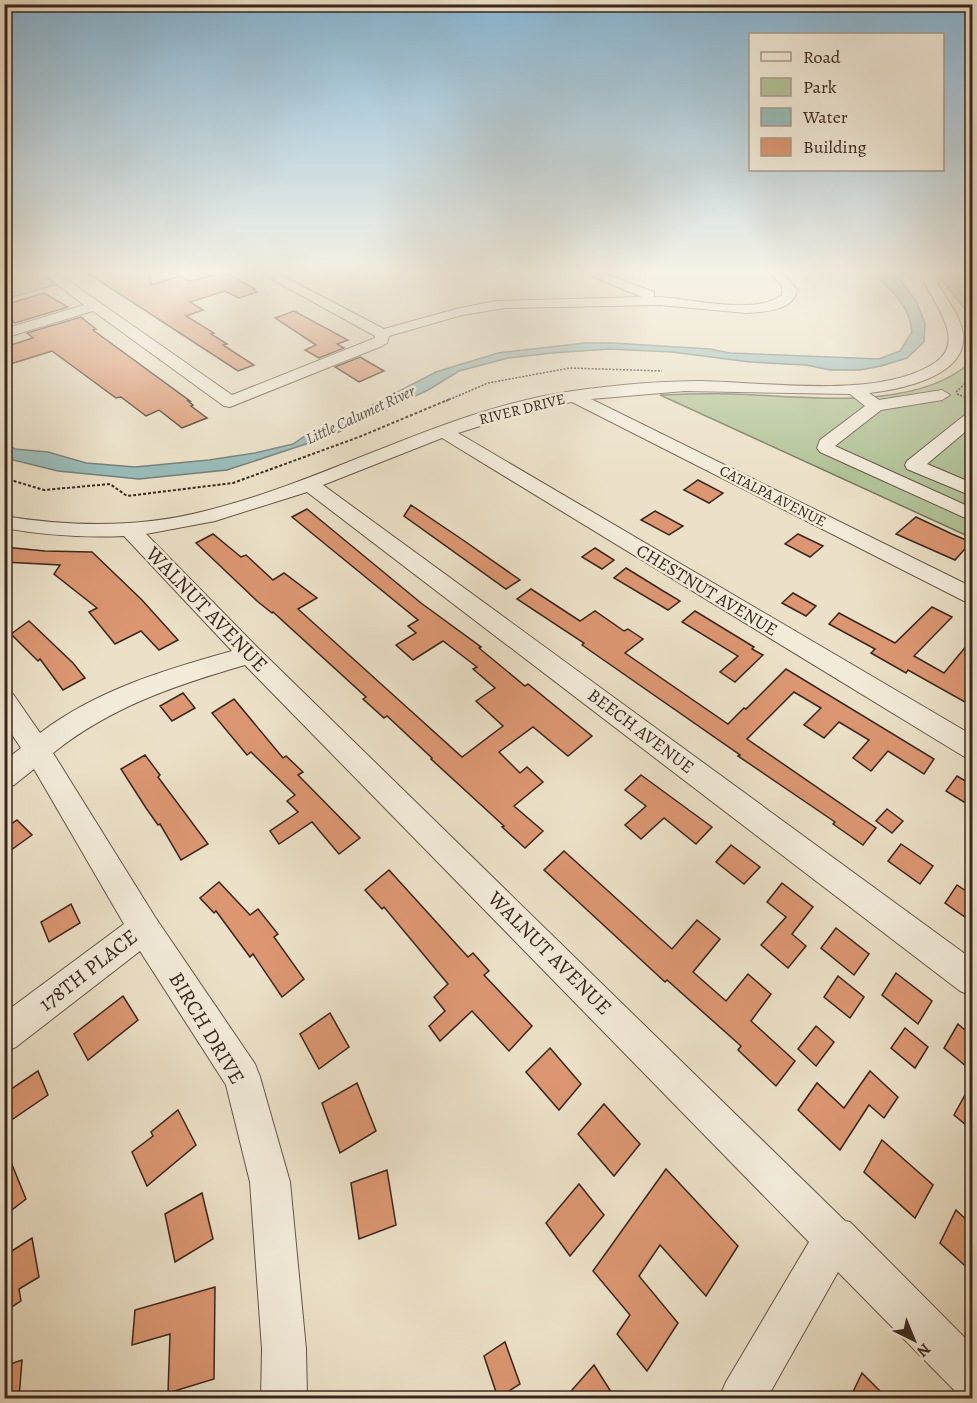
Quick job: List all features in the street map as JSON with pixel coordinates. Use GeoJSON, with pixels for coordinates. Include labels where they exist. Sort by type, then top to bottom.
{"type":"FeatureCollection","features":[{"type":"Feature","properties":{"kind":"street"},"geometry":{"type":"LineString","coordinates":[[139,337],[230,402],[377,343],[382,337]]}},
{"type":"Feature","properties":{"kind":"street","name":"RIVER DRIVE"},"geometry":{"type":"LineString","coordinates":[[4,522],[54,529],[129,529],[207,518],[309,483],[442,431],[509,410],[573,396],[634,388],[883,386],[913,379],[934,370],[965,348]]}},
{"type":"Feature","properties":{"kind":"street"},"geometry":{"type":"LineString","coordinates":[[913,379],[962,402]]}},
{"type":"Feature","properties":{"kind":"street"},"geometry":{"type":"LineString","coordinates":[[852,388],[876,406]]}},
{"type":"Feature","properties":{"kind":"street","name":"CATALPA AVENUE"},"geometry":{"type":"LineString","coordinates":[[573,396],[972,596]]}},
{"type":"Feature","properties":{"kind":"street"},"geometry":{"type":"LineString","coordinates":[[962,402],[876,406],[826,444],[826,448],[972,515]]}},
{"type":"Feature","properties":{"kind":"street"},"geometry":{"type":"LineString","coordinates":[[962,402],[914,465],[972,490]]}},
{"type":"Feature","properties":{"kind":"street","name":"CHESTNUT AVENUE"},"geometry":{"type":"LineString","coordinates":[[442,431],[972,748]]}},
{"type":"Feature","properties":{"kind":"street","name":"BEECH AVENUE"},"geometry":{"type":"LineString","coordinates":[[309,483],[972,979]]}},
{"type":"Feature","properties":{"kind":"street","name":"WALNUT AVENUE"},"geometry":{"type":"LineString","coordinates":[[129,529],[250,655],[972,1376]]}},
{"type":"Feature","properties":{"kind":"street"},"geometry":{"type":"LineString","coordinates":[[4,777],[74,722],[125,696],[180,675],[250,655]]}},
{"type":"Feature","properties":{"kind":"street","name":"BIRCH DRIVE"},"geometry":{"type":"LineString","coordinates":[[4,701],[37,750],[144,927],[242,1077],[270,1182],[284,1349],[284,1398]]}},
{"type":"Feature","properties":{"kind":"street","name":"178TH PLACE"},"geometry":{"type":"LineString","coordinates":[[4,1035],[144,927]]}},
{"type":"Feature","properties":{"kind":"street"},"geometry":{"type":"LineString","coordinates":[[742,1398],[835,1237]]}},
{"type":"Feature","properties":{"kind":"green space"},"geometry":{"type":"Polygon","coordinates":[[[972,361],[972,538],[660,395],[724,394],[858,398],[890,395],[921,388],[949,377],[972,361]]]}},
{"type":"Feature","properties":{"kind":"water","name":"Little Calumet River"},"geometry":{"type":"Polygon","coordinates":[[[909,337],[924,337],[924,342],[907,358],[860,370],[830,370],[806,365],[750,362],[672,352],[609,349],[508,358],[459,371],[428,390],[330,436],[227,470],[139,479],[58,471],[5,458],[5,442],[15,449],[48,452],[86,463],[135,467],[255,453],[293,444],[436,372],[498,353],[585,343],[710,349],[730,353],[879,359],[900,351],[909,337]]]}},
{"type":"Feature","properties":{"kind":"building"},"geometry":{"type":"Polygon","coordinates":[[[103,337],[190,401],[188,401],[193,405],[191,406],[207,418],[182,428],[159,410],[146,416],[121,397],[116,398],[52,351],[4,366],[4,347],[33,338],[103,337]]]}},
{"type":"Feature","properties":{"kind":"building"},"geometry":{"type":"Polygon","coordinates":[[[187,337],[217,337],[227,344],[223,345],[254,365],[238,371],[187,337]]]}},
{"type":"Feature","properties":{"kind":"building"},"geometry":{"type":"Polygon","coordinates":[[[305,337],[343,337],[348,340],[337,344],[344,348],[319,358],[305,350],[316,345],[305,337]]]}},
{"type":"Feature","properties":{"kind":"building"},"geometry":{"type":"Polygon","coordinates":[[[360,357],[384,371],[359,382],[335,367],[360,357]]]}},
{"type":"Feature","properties":{"kind":"building"},"geometry":{"type":"Polygon","coordinates":[[[698,480],[723,493],[709,503],[684,490],[698,480]]]}},
{"type":"Feature","properties":{"kind":"building"},"geometry":{"type":"Polygon","coordinates":[[[411,505],[520,580],[506,589],[404,516],[411,505]]]}},
{"type":"Feature","properties":{"kind":"building"},"geometry":{"type":"Polygon","coordinates":[[[307,509],[421,603],[481,647],[479,648],[525,686],[528,684],[592,736],[568,756],[533,727],[499,752],[520,773],[527,767],[543,782],[514,806],[543,831],[525,848],[387,716],[384,718],[363,699],[366,697],[273,612],[257,601],[196,543],[213,534],[241,557],[246,555],[273,580],[284,573],[317,598],[298,609],[462,757],[503,726],[476,701],[495,688],[473,669],[477,667],[443,641],[413,660],[396,645],[416,633],[408,626],[418,620],[292,517],[307,509]]]}},
{"type":"Feature","properties":{"kind":"building"},"geometry":{"type":"Polygon","coordinates":[[[655,511],[683,526],[669,535],[641,520],[655,511]]]}},
{"type":"Feature","properties":{"kind":"building"},"geometry":{"type":"Polygon","coordinates":[[[916,517],[971,542],[955,560],[896,534],[916,517]]]}},
{"type":"Feature","properties":{"kind":"building"},"geometry":{"type":"Polygon","coordinates":[[[798,534],[823,546],[810,557],[785,544],[798,534]]]}},
{"type":"Feature","properties":{"kind":"building"},"geometry":{"type":"Polygon","coordinates":[[[4,547],[92,552],[142,600],[178,640],[159,650],[141,631],[115,644],[89,612],[97,608],[54,574],[60,565],[4,562],[4,547]]]}},
{"type":"Feature","properties":{"kind":"building"},"geometry":{"type":"Polygon","coordinates":[[[595,548],[614,560],[602,569],[582,557],[595,548]]]}},
{"type":"Feature","properties":{"kind":"building"},"geometry":{"type":"Polygon","coordinates":[[[626,568],[680,601],[668,610],[614,578],[626,568]]]}},
{"type":"Feature","properties":{"kind":"building"},"geometry":{"type":"Polygon","coordinates":[[[531,589],[580,621],[595,611],[624,631],[628,629],[643,639],[625,653],[728,724],[786,669],[934,759],[924,774],[888,751],[871,771],[853,758],[869,740],[839,722],[824,738],[804,725],[821,708],[794,692],[747,739],[876,828],[863,845],[833,824],[835,822],[582,645],[584,643],[517,599],[531,589]]]}},
{"type":"Feature","properties":{"kind":"building"},"geometry":{"type":"Polygon","coordinates":[[[793,593],[816,606],[806,616],[782,603],[793,593]]]}},
{"type":"Feature","properties":{"kind":"building"},"geometry":{"type":"Polygon","coordinates":[[[932,607],[952,617],[914,656],[944,673],[972,639],[972,706],[908,670],[906,673],[871,653],[875,649],[829,624],[839,613],[895,643],[932,607]]]}},
{"type":"Feature","properties":{"kind":"building"},"geometry":{"type":"Polygon","coordinates":[[[695,611],[754,647],[752,649],[763,655],[735,682],[720,672],[738,656],[682,622],[695,611]]]}},
{"type":"Feature","properties":{"kind":"building"},"geometry":{"type":"Polygon","coordinates":[[[29,621],[73,663],[85,678],[63,690],[40,659],[38,661],[11,634],[29,621]]]}},
{"type":"Feature","properties":{"kind":"building"},"geometry":{"type":"Polygon","coordinates":[[[183,693],[195,708],[172,721],[160,706],[183,693]]]}},
{"type":"Feature","properties":{"kind":"building"},"geometry":{"type":"Polygon","coordinates":[[[234,699],[283,758],[286,756],[303,772],[298,775],[360,838],[339,854],[312,822],[279,844],[270,831],[298,812],[287,801],[295,795],[251,752],[247,755],[212,713],[234,699]]]}},
{"type":"Feature","properties":{"kind":"building"},"geometry":{"type":"Polygon","coordinates":[[[145,755],[160,775],[158,777],[208,844],[181,860],[160,824],[158,825],[121,769],[145,755]]]}},
{"type":"Feature","properties":{"kind":"building"},"geometry":{"type":"Polygon","coordinates":[[[641,775],[712,827],[696,844],[664,818],[641,839],[625,825],[646,806],[625,790],[641,775]]]}},
{"type":"Feature","properties":{"kind":"building"},"geometry":{"type":"Polygon","coordinates":[[[957,776],[972,785],[972,807],[946,791],[957,776]]]}},
{"type":"Feature","properties":{"kind":"building"},"geometry":{"type":"Polygon","coordinates":[[[887,809],[903,821],[892,833],[876,821],[887,809]]]}},
{"type":"Feature","properties":{"kind":"building"},"geometry":{"type":"Polygon","coordinates":[[[17,820],[32,835],[4,855],[4,829],[17,820]]]}},
{"type":"Feature","properties":{"kind":"building"},"geometry":{"type":"Polygon","coordinates":[[[901,844],[933,866],[920,884],[888,861],[901,844]]]}},
{"type":"Feature","properties":{"kind":"building"},"geometry":{"type":"Polygon","coordinates":[[[731,845],[760,867],[744,884],[716,862],[731,845]]]}},
{"type":"Feature","properties":{"kind":"building"},"geometry":{"type":"Polygon","coordinates":[[[564,851],[672,949],[697,920],[720,939],[693,972],[726,1001],[748,974],[771,994],[751,1021],[795,1061],[776,1086],[738,1050],[741,1046],[667,980],[665,982],[544,870],[564,851]]]}},
{"type":"Feature","properties":{"kind":"building"},"geometry":{"type":"Polygon","coordinates":[[[389,870],[468,957],[473,953],[489,971],[484,975],[532,1026],[509,1051],[472,1011],[440,1041],[429,1026],[445,1011],[434,997],[448,984],[384,907],[382,909],[365,890],[389,870]]]}},
{"type":"Feature","properties":{"kind":"building"},"geometry":{"type":"Polygon","coordinates":[[[219,882],[250,915],[258,909],[278,934],[274,937],[304,979],[282,997],[253,954],[250,957],[216,911],[214,913],[200,898],[219,882]]]}},
{"type":"Feature","properties":{"kind":"building"},"geometry":{"type":"Polygon","coordinates":[[[782,883],[813,907],[792,934],[806,946],[788,968],[761,945],[786,917],[767,902],[782,883]]]}},
{"type":"Feature","properties":{"kind":"building"},"geometry":{"type":"Polygon","coordinates":[[[957,885],[972,895],[972,922],[945,903],[957,885]]]}},
{"type":"Feature","properties":{"kind":"building"},"geometry":{"type":"Polygon","coordinates":[[[71,904],[80,923],[49,942],[41,922],[71,904]]]}},
{"type":"Feature","properties":{"kind":"building"},"geometry":{"type":"Polygon","coordinates":[[[836,928],[869,954],[854,975],[821,948],[836,928]]]}},
{"type":"Feature","properties":{"kind":"building"},"geometry":{"type":"Polygon","coordinates":[[[896,973],[932,1001],[918,1024],[882,995],[896,973]]]}},
{"type":"Feature","properties":{"kind":"building"},"geometry":{"type":"Polygon","coordinates":[[[838,976],[864,997],[850,1018],[824,997],[838,976]]]}},
{"type":"Feature","properties":{"kind":"building"},"geometry":{"type":"Polygon","coordinates":[[[123,996],[138,1020],[88,1060],[74,1034],[123,996]]]}},
{"type":"Feature","properties":{"kind":"building"},"geometry":{"type":"Polygon","coordinates":[[[330,1013],[349,1047],[319,1069],[300,1034],[330,1013]]]}},
{"type":"Feature","properties":{"kind":"building"},"geometry":{"type":"Polygon","coordinates":[[[958,1024],[972,1036],[972,1071],[944,1048],[958,1024]]]}},
{"type":"Feature","properties":{"kind":"building"},"geometry":{"type":"Polygon","coordinates":[[[816,1026],[834,1042],[816,1066],[798,1049],[816,1026]]]}},
{"type":"Feature","properties":{"kind":"building"},"geometry":{"type":"Polygon","coordinates":[[[905,1028],[928,1047],[915,1068],[891,1048],[905,1028]]]}},
{"type":"Feature","properties":{"kind":"building"},"geometry":{"type":"Polygon","coordinates":[[[550,1048],[581,1084],[559,1110],[526,1072],[550,1048]]]}},
{"type":"Feature","properties":{"kind":"building"},"geometry":{"type":"Polygon","coordinates":[[[38,1071],[48,1095],[4,1125],[4,1094],[38,1071]]]}},
{"type":"Feature","properties":{"kind":"building"},"geometry":{"type":"Polygon","coordinates":[[[870,1071],[898,1097],[884,1118],[869,1105],[840,1150],[798,1110],[817,1083],[844,1108],[870,1071]]]}},
{"type":"Feature","properties":{"kind":"building"},"geometry":{"type":"Polygon","coordinates":[[[972,1082],[972,1130],[954,1115],[972,1082]]]}},
{"type":"Feature","properties":{"kind":"building"},"geometry":{"type":"Polygon","coordinates":[[[357,1083],[376,1131],[340,1153],[322,1103],[357,1083]]]}},
{"type":"Feature","properties":{"kind":"building"},"geometry":{"type":"Polygon","coordinates":[[[604,1104],[640,1144],[614,1176],[578,1134],[604,1104]]]}},
{"type":"Feature","properties":{"kind":"building"},"geometry":{"type":"Polygon","coordinates":[[[178,1110],[196,1145],[147,1186],[132,1152],[153,1136],[151,1132],[178,1110]]]}},
{"type":"Feature","properties":{"kind":"building"},"geometry":{"type":"Polygon","coordinates":[[[882,1140],[933,1185],[915,1218],[864,1172],[882,1140]]]}},
{"type":"Feature","properties":{"kind":"building"},"geometry":{"type":"Polygon","coordinates":[[[4,1145],[26,1199],[4,1216],[4,1145]]]}},
{"type":"Feature","properties":{"kind":"building"},"geometry":{"type":"Polygon","coordinates":[[[666,1169],[738,1246],[706,1296],[660,1245],[639,1276],[678,1323],[647,1371],[617,1334],[630,1315],[593,1271],[666,1169]]]}},
{"type":"Feature","properties":{"kind":"building"},"geometry":{"type":"Polygon","coordinates":[[[387,1170],[396,1225],[359,1239],[351,1183],[387,1170]]]}},
{"type":"Feature","properties":{"kind":"building"},"geometry":{"type":"Polygon","coordinates":[[[579,1184],[604,1215],[570,1256],[546,1223],[579,1184]]]}},
{"type":"Feature","properties":{"kind":"building"},"geometry":{"type":"Polygon","coordinates":[[[202,1193],[213,1239],[175,1262],[165,1214],[202,1193]]]}},
{"type":"Feature","properties":{"kind":"building"},"geometry":{"type":"Polygon","coordinates":[[[956,1210],[972,1225],[972,1272],[940,1243],[956,1210]]]}},
{"type":"Feature","properties":{"kind":"building"},"geometry":{"type":"Polygon","coordinates":[[[32,1238],[39,1277],[19,1289],[21,1301],[4,1312],[4,1256],[32,1238]]]}},
{"type":"Feature","properties":{"kind":"building"},"geometry":{"type":"Polygon","coordinates":[[[215,1287],[214,1379],[168,1393],[170,1334],[132,1345],[135,1310],[215,1287]]]}},
{"type":"Feature","properties":{"kind":"building"},"geometry":{"type":"Polygon","coordinates":[[[505,1342],[520,1384],[498,1398],[484,1356],[505,1342]]]}},
{"type":"Feature","properties":{"kind":"building"},"geometry":{"type":"Polygon","coordinates":[[[22,1360],[19,1398],[4,1398],[4,1366],[22,1360]]]}},
{"type":"Feature","properties":{"kind":"building"},"geometry":{"type":"Polygon","coordinates":[[[594,1365],[615,1398],[565,1398],[594,1365]]]}},
{"type":"Feature","properties":{"kind":"building"},"geometry":{"type":"Polygon","coordinates":[[[862,1373],[887,1398],[850,1398],[862,1373]]]}}]}
